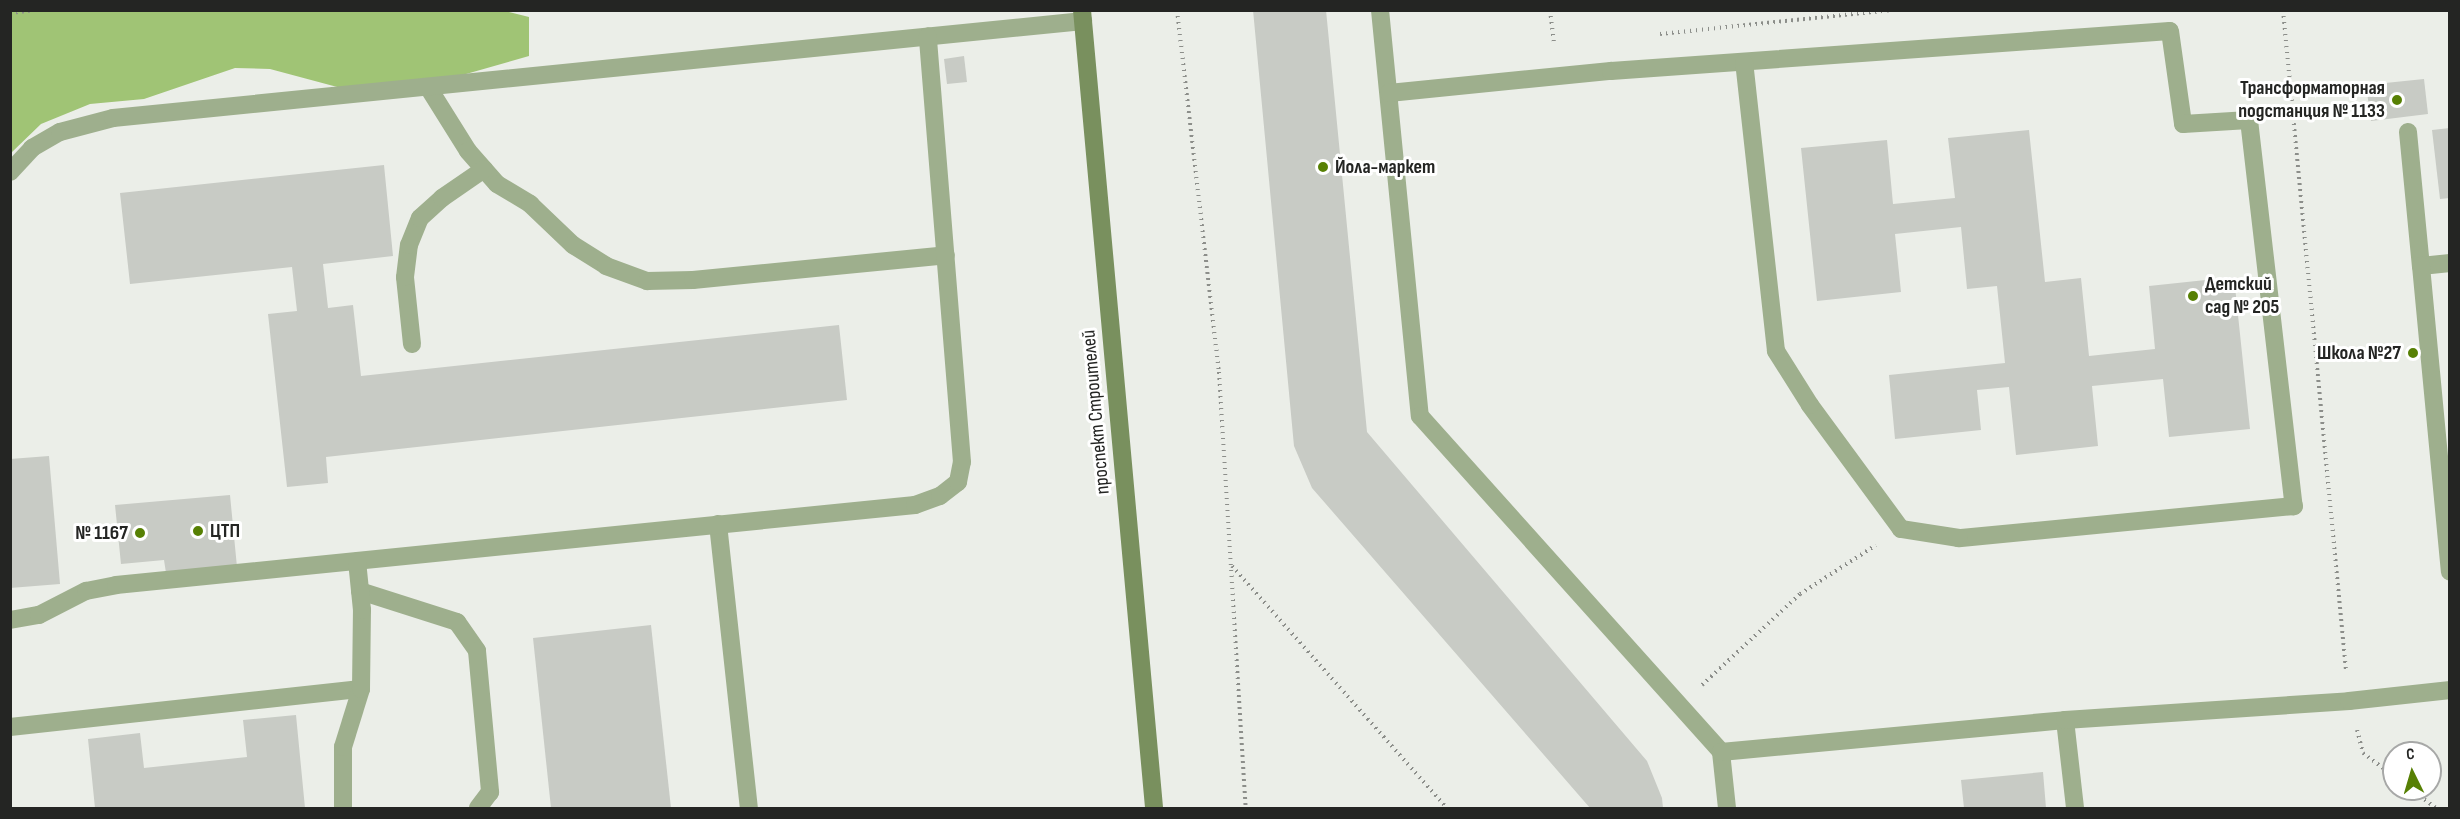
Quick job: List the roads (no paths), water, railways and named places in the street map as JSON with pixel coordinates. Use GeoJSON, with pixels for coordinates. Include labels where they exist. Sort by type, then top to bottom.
{"type":"FeatureCollection","features":[{"type":"Feature","properties":{"kind":"main road","name":"проспект Строителей"},"geometry":{"type":"LineString","coordinates":[[1082,16],[1154,808]]}},
{"type":"Feature","properties":{"kind":"lane"},"geometry":{"type":"LineString","coordinates":[[1380,10],[1420,416],[1721,752],[1727,808]]}},
{"type":"Feature","properties":{"kind":"lane"},"geometry":{"type":"LineString","coordinates":[[10,172],[32,148],[60,132],[114,118],[928,36],[1082,16]]}},
{"type":"Feature","properties":{"kind":"lane"},"geometry":{"type":"LineString","coordinates":[[1389,93],[1611,70],[1744,63],[2170,31],[2183,124],[2249,120],[2294,506],[1959,538],[1901,529],[1810,405],[1776,351],[1744,63]]}},
{"type":"Feature","properties":{"kind":"lane"},"geometry":{"type":"LineString","coordinates":[[10,620],[39,615],[86,591],[116,585],[915,505],[940,496],[958,482],[962,462],[928,36]]}},
{"type":"Feature","properties":{"kind":"lane"},"geometry":{"type":"LineString","coordinates":[[428,87],[468,151],[497,184],[530,204],[573,246],[606,266],[647,281],[693,280],[946,255]]}},
{"type":"Feature","properties":{"kind":"lane"},"geometry":{"type":"LineString","coordinates":[[2408,132],[2450,572]]}},
{"type":"Feature","properties":{"kind":"lane"},"geometry":{"type":"LineString","coordinates":[[412,344],[405,277],[409,245],[416,226],[420,218],[441,198],[484,169]]}},
{"type":"Feature","properties":{"kind":"lane"},"geometry":{"type":"LineString","coordinates":[[2421,266],[2450,263]]}},
{"type":"Feature","properties":{"kind":"lane"},"geometry":{"type":"LineString","coordinates":[[718,524],[749,808]]}},
{"type":"Feature","properties":{"kind":"lane"},"geometry":{"type":"LineString","coordinates":[[343,808],[344,747],[361,689],[360,591],[357,561]]}},
{"type":"Feature","properties":{"kind":"lane"},"geometry":{"type":"LineString","coordinates":[[360,591],[457,622],[477,651],[490,792],[478,808]]}},
{"type":"Feature","properties":{"kind":"lane"},"geometry":{"type":"LineString","coordinates":[[10,727],[361,689]]}},
{"type":"Feature","properties":{"kind":"lane"},"geometry":{"type":"LineString","coordinates":[[1721,752],[2064,720],[2349,702],[2450,690]]}},
{"type":"Feature","properties":{"kind":"lane"},"geometry":{"type":"LineString","coordinates":[[2064,720],[2075,808]]}},
{"type":"Feature","properties":{"kind":"place","name":"Трансформаторная подстанция № 1133"},"geometry":{"type":"Point","coordinates":[2397,100]}},
{"type":"Feature","properties":{"kind":"place","name":"Йола-маркет"},"geometry":{"type":"Point","coordinates":[1323,167]}},
{"type":"Feature","properties":{"kind":"place","name":"Детский сад № 205"},"geometry":{"type":"Point","coordinates":[2193,296]}},
{"type":"Feature","properties":{"kind":"place","name":"Школа №27"},"geometry":{"type":"Point","coordinates":[2413,353]}},
{"type":"Feature","properties":{"kind":"place","name":"ЦТП"},"geometry":{"type":"Point","coordinates":[198,531]}},
{"type":"Feature","properties":{"kind":"place","name":"№ 1167"},"geometry":{"type":"Point","coordinates":[140,533]}}]}
